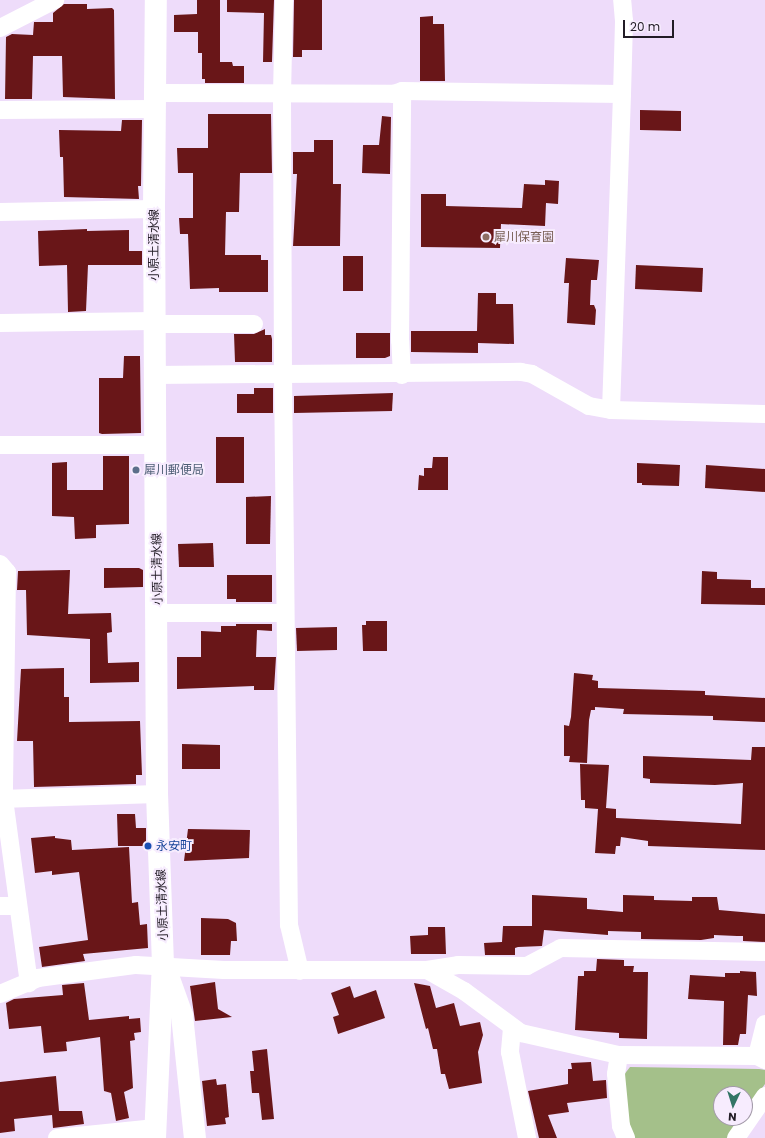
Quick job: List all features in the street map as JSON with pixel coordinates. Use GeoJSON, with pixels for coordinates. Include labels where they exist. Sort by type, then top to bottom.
{"type":"FeatureCollection","features":[{"type":"Feature","properties":{"kind":"main road","name":"小原土清水線"},"geometry":{"type":"LineString","coordinates":[[155,1133],[164,965],[157,794],[158,613],[154,375],[156,0]]}},
{"type":"Feature","properties":{"kind":"main road"},"geometry":{"type":"LineString","coordinates":[[164,965],[182,1015],[194,1138]]}},
{"type":"Feature","properties":{"kind":"street"},"geometry":{"type":"LineString","coordinates":[[0,28],[55,0]]}},
{"type":"Feature","properties":{"kind":"street"},"geometry":{"type":"LineString","coordinates":[[284,0],[282,94],[284,613],[289,925],[300,971]]}},
{"type":"Feature","properties":{"kind":"street"},"geometry":{"type":"LineString","coordinates":[[611,410],[624,21],[622,0]]}},
{"type":"Feature","properties":{"kind":"street"},"geometry":{"type":"LineString","coordinates":[[0,110],[282,94],[393,94],[402,91],[622,94]]}},
{"type":"Feature","properties":{"kind":"street"},"geometry":{"type":"LineString","coordinates":[[402,91],[400,341],[402,374]]}},
{"type":"Feature","properties":{"kind":"street"},"geometry":{"type":"LineString","coordinates":[[0,212],[154,209]]}},
{"type":"Feature","properties":{"kind":"street"},"geometry":{"type":"LineString","coordinates":[[0,323],[155,322],[254,324]]}},
{"type":"Feature","properties":{"kind":"street"},"geometry":{"type":"LineString","coordinates":[[154,375],[283,373],[526,373],[589,406],[611,410],[765,414]]}},
{"type":"Feature","properties":{"kind":"street"},"geometry":{"type":"LineString","coordinates":[[0,445],[155,445]]}},
{"type":"Feature","properties":{"kind":"street"},"geometry":{"type":"LineString","coordinates":[[0,564],[7,572],[2,799],[29,983]]}},
{"type":"Feature","properties":{"kind":"street"},"geometry":{"type":"LineString","coordinates":[[158,613],[284,613]]}},
{"type":"Feature","properties":{"kind":"street"},"geometry":{"type":"LineString","coordinates":[[2,799],[157,794]]}},
{"type":"Feature","properties":{"kind":"street"},"geometry":{"type":"LineString","coordinates":[[0,906],[18,906]]}},
{"type":"Feature","properties":{"kind":"street"},"geometry":{"type":"LineString","coordinates":[[0,994],[38,978],[136,965],[164,965],[224,970],[427,970],[458,965],[527,966],[561,948],[765,952]]}},
{"type":"Feature","properties":{"kind":"street"},"geometry":{"type":"LineString","coordinates":[[427,970],[464,991],[512,1028],[521,1033],[619,1055],[761,1058],[765,1024]]}},
{"type":"Feature","properties":{"kind":"street"},"geometry":{"type":"LineString","coordinates":[[512,1028],[510,1052],[528,1138]]}},
{"type":"Feature","properties":{"kind":"street"},"geometry":{"type":"LineString","coordinates":[[619,1055],[616,1074],[621,1126],[626,1138]]}},
{"type":"Feature","properties":{"kind":"street"},"geometry":{"type":"LineString","coordinates":[[736,1138],[765,1096]]}},
{"type":"Feature","properties":{"kind":"street"},"geometry":{"type":"LineString","coordinates":[[57,1138],[155,1133]]}},
{"type":"Feature","properties":{"kind":"green space"},"geometry":{"type":"Polygon","coordinates":[[[630,1067],[759,1069],[765,1070],[765,1084],[753,1101],[753,1086],[713,1086],[713,1126],[735,1126],[727,1138],[632,1138],[626,1120],[623,1076],[630,1067]]]}},
{"type":"Feature","properties":{"kind":"building"},"geometry":{"type":"Polygon","coordinates":[[[197,0],[220,0],[220,62],[232,62],[233,66],[244,66],[244,83],[205,83],[205,79],[202,79],[202,53],[198,53],[198,32],[174,32],[174,15],[197,14],[197,0]]]}},
{"type":"Feature","properties":{"kind":"building"},"geometry":{"type":"Polygon","coordinates":[[[227,0],[274,0],[272,62],[263,62],[264,13],[227,12],[227,0]]]}},
{"type":"Feature","properties":{"kind":"building"},"geometry":{"type":"Polygon","coordinates":[[[294,0],[322,0],[322,50],[302,50],[302,57],[293,57],[294,0]]]}},
{"type":"Feature","properties":{"kind":"building"},"geometry":{"type":"Polygon","coordinates":[[[64,4],[87,4],[87,9],[112,8],[114,10],[115,99],[63,97],[62,56],[33,56],[32,99],[5,99],[6,37],[12,34],[33,35],[34,22],[53,22],[53,13],[64,4]]]}},
{"type":"Feature","properties":{"kind":"building"},"geometry":{"type":"Polygon","coordinates":[[[433,16],[433,24],[444,24],[445,81],[420,81],[420,17],[433,16]]]}},
{"type":"Feature","properties":{"kind":"building"},"geometry":{"type":"Polygon","coordinates":[[[640,110],[681,111],[681,131],[640,130],[640,110]]]}},
{"type":"Feature","properties":{"kind":"building"},"geometry":{"type":"Polygon","coordinates":[[[208,114],[271,114],[272,173],[240,173],[239,212],[226,212],[225,255],[261,255],[261,260],[268,260],[268,292],[219,292],[219,288],[190,289],[188,234],[180,234],[179,218],[193,218],[193,173],[178,173],[177,148],[208,148],[208,114]]]}},
{"type":"Feature","properties":{"kind":"building"},"geometry":{"type":"Polygon","coordinates":[[[382,116],[391,117],[390,174],[362,173],[363,145],[379,145],[382,116]]]}},
{"type":"Feature","properties":{"kind":"building"},"geometry":{"type":"Polygon","coordinates":[[[122,120],[142,120],[141,186],[138,186],[139,199],[64,197],[63,157],[60,157],[59,130],[121,131],[122,120]]]}},
{"type":"Feature","properties":{"kind":"building"},"geometry":{"type":"Polygon","coordinates":[[[314,140],[333,140],[333,184],[341,184],[340,246],[293,246],[297,174],[293,174],[293,152],[314,152],[314,140]]]}},
{"type":"Feature","properties":{"kind":"building"},"geometry":{"type":"Polygon","coordinates":[[[545,180],[559,181],[558,204],[546,203],[545,226],[501,224],[500,248],[421,247],[421,194],[446,194],[446,206],[522,208],[524,184],[545,185],[545,180]]]}},
{"type":"Feature","properties":{"kind":"building"},"geometry":{"type":"Polygon","coordinates":[[[87,229],[87,231],[129,230],[129,251],[142,251],[142,265],[88,265],[86,311],[68,312],[67,265],[39,266],[38,231],[87,229]]]}},
{"type":"Feature","properties":{"kind":"building"},"geometry":{"type":"Polygon","coordinates":[[[343,256],[363,256],[363,291],[343,291],[343,256]]]}},
{"type":"Feature","properties":{"kind":"building"},"geometry":{"type":"Polygon","coordinates":[[[566,258],[599,260],[597,280],[591,280],[590,305],[594,305],[596,310],[595,325],[567,323],[569,283],[564,283],[566,258]]]}},
{"type":"Feature","properties":{"kind":"building"},"geometry":{"type":"Polygon","coordinates":[[[636,265],[703,268],[702,292],[635,289],[636,265]]]}},
{"type":"Feature","properties":{"kind":"building"},"geometry":{"type":"Polygon","coordinates":[[[478,293],[496,293],[496,304],[513,304],[514,344],[478,343],[478,353],[411,352],[411,331],[477,331],[478,293]]]}},
{"type":"Feature","properties":{"kind":"building"},"geometry":{"type":"Polygon","coordinates":[[[265,329],[265,335],[271,335],[272,339],[272,362],[235,362],[234,334],[254,334],[265,329]]]}},
{"type":"Feature","properties":{"kind":"building"},"geometry":{"type":"Polygon","coordinates":[[[356,333],[390,333],[390,356],[385,358],[356,358],[356,333]]]}},
{"type":"Feature","properties":{"kind":"building"},"geometry":{"type":"Polygon","coordinates":[[[124,356],[140,356],[141,433],[102,434],[99,433],[99,378],[123,378],[124,356]]]}},
{"type":"Feature","properties":{"kind":"building"},"geometry":{"type":"Polygon","coordinates":[[[254,388],[273,388],[273,413],[237,413],[237,394],[254,394],[254,388]]]}},
{"type":"Feature","properties":{"kind":"building"},"geometry":{"type":"Polygon","coordinates":[[[393,393],[392,411],[294,413],[294,396],[393,393]]]}},
{"type":"Feature","properties":{"kind":"building"},"geometry":{"type":"Polygon","coordinates":[[[216,437],[244,437],[244,483],[216,483],[216,437]]]}},
{"type":"Feature","properties":{"kind":"building"},"geometry":{"type":"Polygon","coordinates":[[[103,456],[129,456],[129,524],[96,525],[96,538],[75,539],[74,517],[52,516],[52,463],[67,462],[67,490],[103,490],[103,456]]]}},
{"type":"Feature","properties":{"kind":"building"},"geometry":{"type":"Polygon","coordinates":[[[433,457],[448,457],[448,490],[418,490],[419,475],[424,476],[424,468],[432,468],[433,457]]]}},
{"type":"Feature","properties":{"kind":"building"},"geometry":{"type":"Polygon","coordinates":[[[637,463],[680,465],[679,486],[642,485],[642,483],[637,483],[637,463]]]}},
{"type":"Feature","properties":{"kind":"building"},"geometry":{"type":"Polygon","coordinates":[[[706,465],[765,469],[765,492],[705,488],[706,465]]]}},
{"type":"Feature","properties":{"kind":"building"},"geometry":{"type":"Polygon","coordinates":[[[271,496],[270,544],[246,544],[246,497],[271,496]]]}},
{"type":"Feature","properties":{"kind":"building"},"geometry":{"type":"Polygon","coordinates":[[[213,543],[214,567],[179,567],[178,544],[213,543]]]}},
{"type":"Feature","properties":{"kind":"building"},"geometry":{"type":"Polygon","coordinates":[[[104,568],[139,568],[143,570],[143,587],[104,588],[104,568]]]}},
{"type":"Feature","properties":{"kind":"building"},"geometry":{"type":"Polygon","coordinates":[[[70,570],[68,614],[111,613],[112,632],[107,633],[108,663],[139,662],[139,682],[90,683],[90,639],[27,635],[26,590],[17,590],[18,571],[70,570]]]}},
{"type":"Feature","properties":{"kind":"building"},"geometry":{"type":"Polygon","coordinates":[[[702,571],[717,572],[717,579],[751,580],[751,588],[765,588],[765,605],[701,604],[702,571]]]}},
{"type":"Feature","properties":{"kind":"building"},"geometry":{"type":"Polygon","coordinates":[[[227,575],[272,575],[272,602],[236,602],[236,599],[227,599],[227,575]]]}},
{"type":"Feature","properties":{"kind":"building"},"geometry":{"type":"Polygon","coordinates":[[[366,621],[387,621],[387,651],[363,651],[362,625],[366,625],[366,621]]]}},
{"type":"Feature","properties":{"kind":"building"},"geometry":{"type":"Polygon","coordinates":[[[236,624],[272,624],[272,631],[257,630],[256,657],[276,657],[274,690],[254,690],[254,686],[177,689],[177,657],[201,657],[201,631],[221,632],[221,626],[236,626],[236,624]]]}},
{"type":"Feature","properties":{"kind":"building"},"geometry":{"type":"Polygon","coordinates":[[[337,627],[337,650],[297,651],[296,628],[337,627]]]}},
{"type":"Feature","properties":{"kind":"building"},"geometry":{"type":"Polygon","coordinates":[[[64,668],[64,697],[69,697],[69,722],[140,721],[142,775],[136,775],[136,784],[34,787],[33,741],[17,741],[21,669],[64,668]]]}},
{"type":"Feature","properties":{"kind":"building"},"geometry":{"type":"Polygon","coordinates":[[[574,673],[593,675],[592,680],[598,681],[598,688],[705,691],[705,695],[765,698],[765,722],[713,720],[713,716],[623,714],[624,709],[595,707],[595,710],[591,710],[589,720],[587,763],[569,762],[570,756],[564,756],[564,725],[569,726],[571,717],[574,673]]]}},
{"type":"Feature","properties":{"kind":"building"},"geometry":{"type":"Polygon","coordinates":[[[182,744],[220,745],[220,769],[182,769],[182,744]]]}},
{"type":"Feature","properties":{"kind":"building"},"geometry":{"type":"Polygon","coordinates":[[[752,747],[765,747],[765,850],[648,846],[648,841],[621,837],[620,846],[616,846],[615,854],[595,853],[598,809],[585,808],[585,800],[581,800],[580,764],[609,765],[606,808],[616,809],[616,818],[741,824],[743,783],[715,785],[650,783],[650,779],[643,778],[643,756],[751,760],[752,747]]]}},
{"type":"Feature","properties":{"kind":"building"},"geometry":{"type":"Polygon","coordinates":[[[117,814],[135,814],[136,828],[146,828],[146,846],[118,846],[117,814]]]}},
{"type":"Feature","properties":{"kind":"building"},"geometry":{"type":"Polygon","coordinates":[[[188,829],[250,830],[249,858],[184,861],[188,829]]]}},
{"type":"Feature","properties":{"kind":"building"},"geometry":{"type":"Polygon","coordinates":[[[55,836],[55,838],[71,840],[72,850],[129,847],[132,903],[138,902],[140,925],[147,924],[148,948],[83,954],[85,961],[42,967],[39,947],[88,940],[79,872],[52,875],[52,871],[35,873],[31,838],[55,836]]]}},
{"type":"Feature","properties":{"kind":"building"},"geometry":{"type":"Polygon","coordinates":[[[532,895],[587,898],[587,909],[623,912],[623,895],[654,896],[654,900],[692,901],[692,897],[717,897],[719,910],[765,914],[765,942],[743,941],[743,936],[714,935],[714,938],[701,940],[641,939],[641,932],[608,931],[608,935],[544,930],[542,946],[515,948],[515,955],[485,955],[484,943],[502,942],[503,926],[532,926],[532,895]]]}},
{"type":"Feature","properties":{"kind":"building"},"geometry":{"type":"Polygon","coordinates":[[[201,918],[228,919],[236,923],[237,941],[231,941],[230,955],[201,955],[201,918]]]}},
{"type":"Feature","properties":{"kind":"building"},"geometry":{"type":"Polygon","coordinates":[[[428,927],[445,927],[446,954],[411,954],[410,936],[428,935],[428,927]]]}},
{"type":"Feature","properties":{"kind":"building"},"geometry":{"type":"Polygon","coordinates":[[[597,959],[624,960],[624,966],[634,966],[633,972],[648,972],[647,1039],[619,1038],[619,1033],[575,1030],[578,976],[584,976],[584,971],[596,971],[597,959]]]}},
{"type":"Feature","properties":{"kind":"building"},"geometry":{"type":"Polygon","coordinates":[[[740,971],[756,972],[757,996],[748,995],[746,1034],[740,1034],[738,1045],[723,1045],[724,1001],[688,999],[690,975],[725,977],[725,973],[740,973],[740,971]]]}},
{"type":"Feature","properties":{"kind":"building"},"geometry":{"type":"Polygon","coordinates":[[[215,982],[218,1009],[232,1017],[195,1021],[190,986],[215,982]]]}},
{"type":"Feature","properties":{"kind":"building"},"geometry":{"type":"Polygon","coordinates":[[[84,983],[89,1020],[129,1016],[129,1019],[140,1018],[141,1032],[134,1033],[135,1040],[130,1041],[133,1088],[124,1092],[129,1118],[116,1121],[111,1093],[104,1091],[100,1037],[66,1042],[67,1051],[44,1053],[41,1026],[9,1029],[6,1003],[14,999],[63,995],[62,985],[84,983]]]}},
{"type":"Feature","properties":{"kind":"building"},"geometry":{"type":"Polygon","coordinates":[[[414,983],[430,986],[436,1008],[454,1003],[460,1026],[480,1022],[483,1035],[478,1052],[482,1083],[449,1089],[445,1074],[441,1074],[437,1049],[433,1049],[428,1028],[426,1029],[414,983]]]}},
{"type":"Feature","properties":{"kind":"building"},"geometry":{"type":"Polygon","coordinates":[[[350,986],[354,998],[376,990],[385,1018],[338,1034],[333,1017],[339,1015],[331,993],[350,986]]]}},
{"type":"Feature","properties":{"kind":"building"},"geometry":{"type":"Polygon","coordinates":[[[267,1049],[274,1119],[262,1120],[259,1093],[252,1093],[250,1071],[254,1071],[252,1051],[267,1049]]]}},
{"type":"Feature","properties":{"kind":"building"},"geometry":{"type":"Polygon","coordinates":[[[591,1062],[593,1081],[606,1080],[607,1098],[567,1103],[569,1112],[548,1115],[557,1138],[539,1138],[528,1091],[568,1084],[568,1069],[572,1069],[571,1063],[591,1062]]]}},
{"type":"Feature","properties":{"kind":"building"},"geometry":{"type":"Polygon","coordinates":[[[56,1076],[59,1111],[82,1111],[84,1124],[53,1128],[52,1115],[14,1119],[15,1131],[0,1133],[0,1082],[56,1076]]]}},
{"type":"Feature","properties":{"kind":"building"},"geometry":{"type":"Polygon","coordinates":[[[216,1079],[217,1085],[226,1084],[229,1117],[225,1118],[226,1124],[207,1126],[202,1081],[216,1079]]]}},
{"type":"Feature","properties":{"kind":"place","name":"犀川保育園"},"geometry":{"type":"Point","coordinates":[486,237]}},
{"type":"Feature","properties":{"kind":"place","name":"犀川郵便局"},"geometry":{"type":"Point","coordinates":[136,470]}},
{"type":"Feature","properties":{"kind":"place","name":"永安町"},"geometry":{"type":"Point","coordinates":[148,846]}}]}
